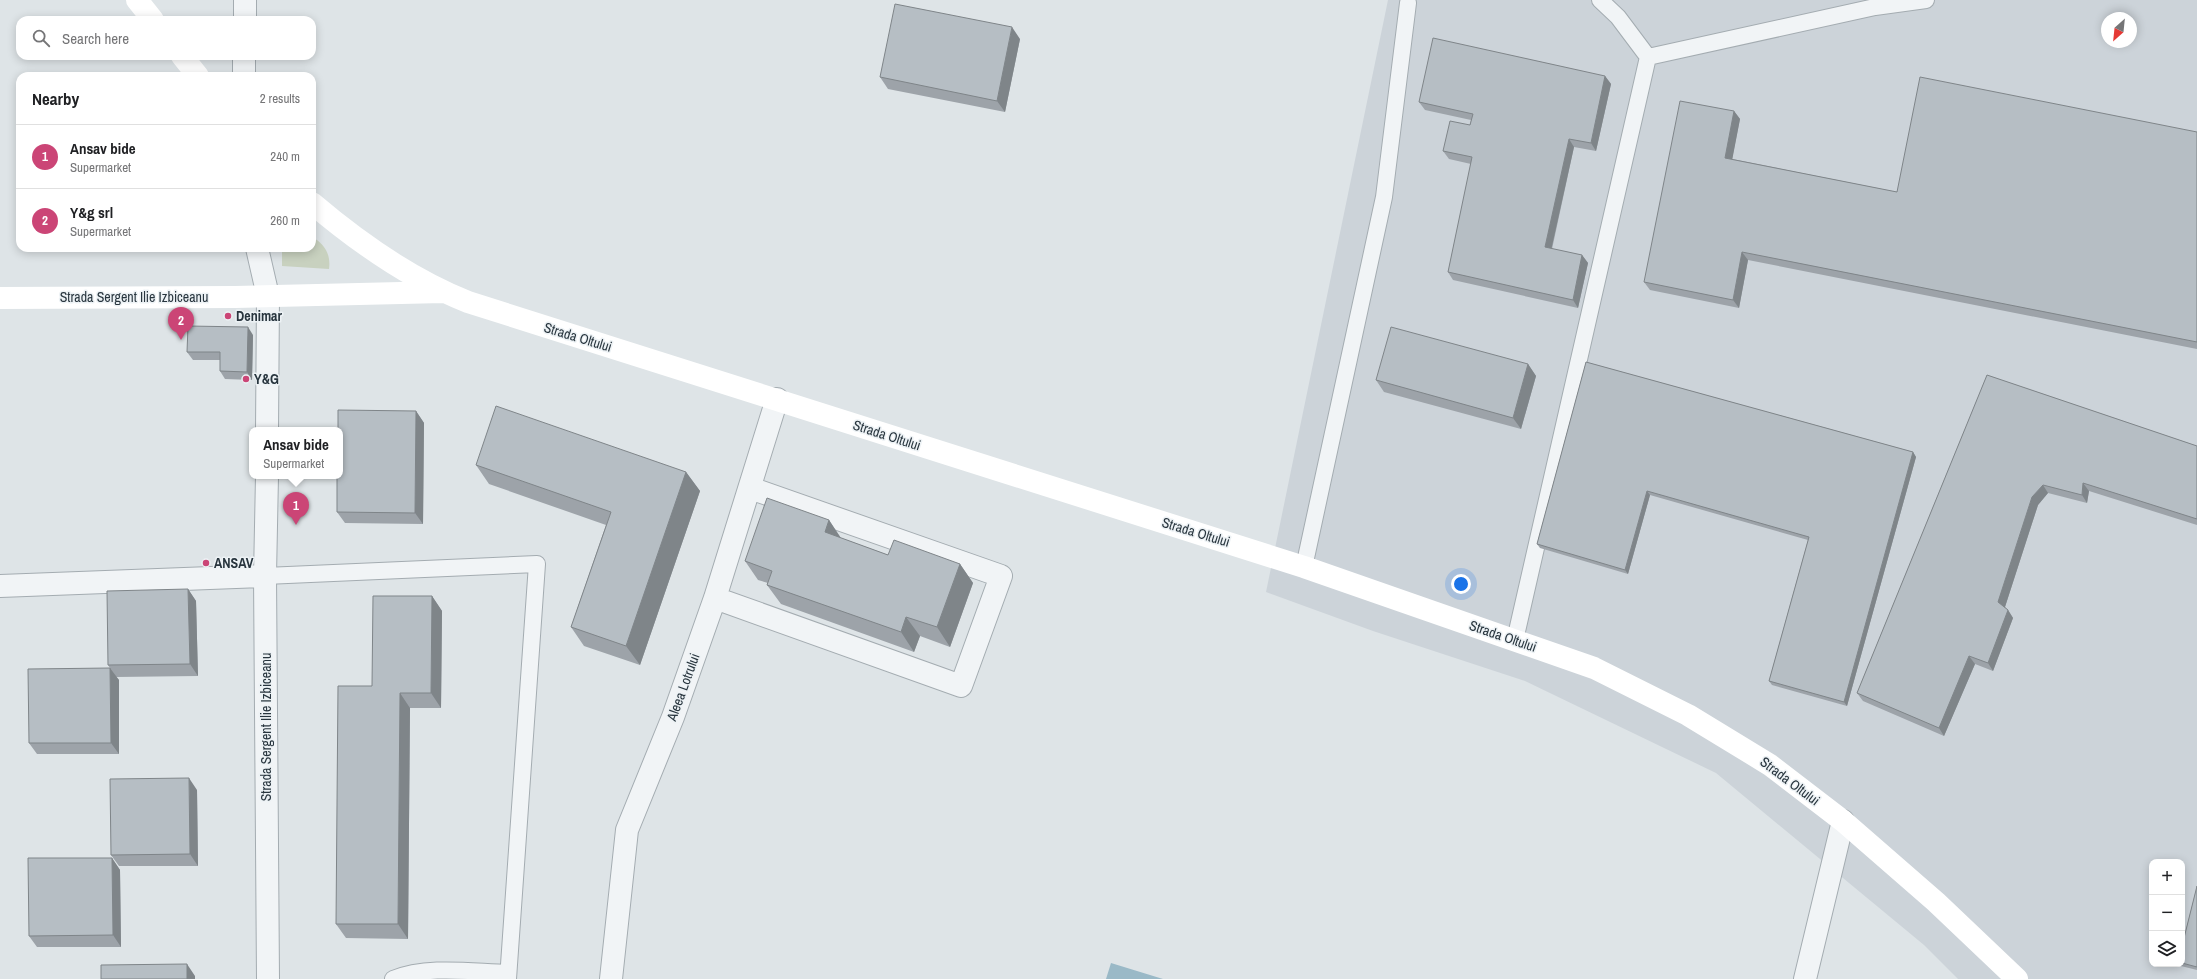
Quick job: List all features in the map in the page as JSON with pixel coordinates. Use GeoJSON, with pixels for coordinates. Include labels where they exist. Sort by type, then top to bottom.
{"type":"FeatureCollection","features":[{"type":"Feature","properties":{"kind":"main road"},"geometry":{"type":"LineString","coordinates":[[137,0],[150,16]]}},
{"type":"Feature","properties":{"kind":"main road"},"geometry":{"type":"LineString","coordinates":[[185,60],[195,72]]}},
{"type":"Feature","properties":{"kind":"main road","name":"Strada Oltului"},"geometry":{"type":"LineString","coordinates":[[316,206],[339,226],[386,260],[444,292],[468,302],[1304,567],[1594,668],[1688,715],[1770,765],[1843,822],[1936,902],[2017,979]]}},
{"type":"Feature","properties":{"kind":"main road","name":"Strada Sergent Ilie Izbiceanu"},"geometry":{"type":"LineString","coordinates":[[0,298],[268,296],[444,292]]}},
{"type":"Feature","properties":{"kind":"street"},"geometry":{"type":"LineString","coordinates":[[245,0],[245,16]]}},
{"type":"Feature","properties":{"kind":"street"},"geometry":{"type":"LineString","coordinates":[[244,60],[244,72]]}},
{"type":"Feature","properties":{"kind":"street"},"geometry":{"type":"LineString","coordinates":[[258,252],[268,296],[268,427]]}},
{"type":"Feature","properties":{"kind":"street","name":"Aleea Lotrului"},"geometry":{"type":"LineString","coordinates":[[611,979],[626,830],[673,717],[750,488],[777,399]]}},
{"type":"Feature","properties":{"kind":"street","name":"Strada Sergent Ilie Izbiceanu"},"geometry":{"type":"LineString","coordinates":[[267,479],[265,576],[268,979]]}},
{"type":"Feature","properties":{"kind":"street"},"geometry":{"type":"LineString","coordinates":[[714,598],[961,686],[1001,576],[750,488]]}},
{"type":"Feature","properties":{"kind":"street"},"geometry":{"type":"LineString","coordinates":[[0,586],[265,576]]}},
{"type":"Feature","properties":{"kind":"street"},"geometry":{"type":"LineString","coordinates":[[1805,979],[1843,822]]}},
{"type":"Feature","properties":{"kind":"lane"},"geometry":{"type":"LineString","coordinates":[[1515,640],[1648,57],[1618,17],[1600,0]]}},
{"type":"Feature","properties":{"kind":"lane"},"geometry":{"type":"LineString","coordinates":[[1648,57],[1875,6],[1926,0]]}},
{"type":"Feature","properties":{"kind":"lane"},"geometry":{"type":"LineString","coordinates":[[1304,567],[1384,197],[1408,3]]}},
{"type":"Feature","properties":{"kind":"lane"},"geometry":{"type":"LineString","coordinates":[[265,576],[537,564],[508,976],[452,971],[409,972],[393,979]]}},
{"type":"Feature","properties":{"kind":"shaded area"},"geometry":{"type":"Polygon","coordinates":[[[1388,0],[2197,0],[2197,979],[1958,979],[1924,945],[1716,773],[1525,681],[1373,631],[1266,592],[1388,0]]]}},
{"type":"Feature","properties":{"kind":"green space"},"geometry":{"type":"Polygon","coordinates":[[[316,239],[326,250],[329,259],[329,269],[282,266],[282,252],[316,252],[316,239]]]}},
{"type":"Feature","properties":{"kind":"water"},"geometry":{"type":"Polygon","coordinates":[[[1111,963],[1163,979],[1106,979],[1111,963]]]}},
{"type":"Feature","properties":{"kind":"building"},"geometry":{"type":"Polygon","coordinates":[[[895,4],[1012,27],[997,101],[880,77],[895,4]]]}},
{"type":"Feature","properties":{"kind":"building"},"geometry":{"type":"Polygon","coordinates":[[[1433,38],[1605,76],[1591,143],[1569,139],[1545,247],[1582,255],[1573,300],[1448,272],[1472,157],[1443,151],[1450,121],[1470,125],[1473,114],[1419,102],[1433,38]]]}},
{"type":"Feature","properties":{"kind":"building"},"geometry":{"type":"Polygon","coordinates":[[[1920,77],[2197,132],[2197,342],[1742,252],[1733,300],[1644,282],[1680,101],[1734,111],[1725,158],[1897,192],[1920,77]]]}},
{"type":"Feature","properties":{"kind":"building"},"geometry":{"type":"Polygon","coordinates":[[[188,326],[248,327],[247,372],[220,371],[220,352],[187,352],[188,326]]]}},
{"type":"Feature","properties":{"kind":"building"},"geometry":{"type":"Polygon","coordinates":[[[1391,327],[1528,364],[1513,418],[1376,380],[1391,327]]]}},
{"type":"Feature","properties":{"kind":"building"},"geometry":{"type":"Polygon","coordinates":[[[1586,362],[1913,452],[1844,702],[1769,681],[1809,537],[1647,491],[1625,570],[1537,544],[1586,362]]]}},
{"type":"Feature","properties":{"kind":"building"},"geometry":{"type":"Polygon","coordinates":[[[1987,375],[2197,446],[2197,519],[2083,483],[2082,495],[2043,485],[2032,497],[1998,602],[2008,610],[1988,663],[1969,656],[1939,728],[1857,693],[1987,375]]]}},
{"type":"Feature","properties":{"kind":"building"},"geometry":{"type":"Polygon","coordinates":[[[496,406],[686,472],[626,646],[571,627],[611,512],[476,465],[496,406]]]}},
{"type":"Feature","properties":{"kind":"building"},"geometry":{"type":"Polygon","coordinates":[[[338,410],[416,411],[415,513],[337,512],[337,479],[343,479],[343,427],[338,427],[338,410]]]}},
{"type":"Feature","properties":{"kind":"building"},"geometry":{"type":"Polygon","coordinates":[[[767,498],[829,520],[825,532],[888,555],[894,540],[960,564],[937,627],[906,617],[901,632],[767,585],[772,571],[745,561],[767,498]]]}},
{"type":"Feature","properties":{"kind":"building"},"geometry":{"type":"Polygon","coordinates":[[[188,589],[190,664],[108,665],[107,591],[188,589]]]}},
{"type":"Feature","properties":{"kind":"building"},"geometry":{"type":"Polygon","coordinates":[[[373,596],[432,596],[431,693],[400,693],[398,924],[336,924],[338,686],[372,686],[373,596]]]}},
{"type":"Feature","properties":{"kind":"building"},"geometry":{"type":"Polygon","coordinates":[[[110,668],[111,743],[29,743],[28,669],[110,668]]]}},
{"type":"Feature","properties":{"kind":"building"},"geometry":{"type":"Polygon","coordinates":[[[189,778],[190,854],[111,855],[110,779],[189,778]]]}},
{"type":"Feature","properties":{"kind":"building"},"geometry":{"type":"Polygon","coordinates":[[[28,858],[112,858],[113,935],[29,936],[28,858]]]}},
{"type":"Feature","properties":{"kind":"building"},"geometry":{"type":"Polygon","coordinates":[[[2197,886],[2197,967],[2185,964],[2185,934],[2197,886]]]}},
{"type":"Feature","properties":{"kind":"building"},"geometry":{"type":"Polygon","coordinates":[[[187,964],[187,979],[101,979],[101,965],[187,964]]]}},
{"type":"Feature","properties":{"kind":"place","name":"Denimar"},"geometry":{"type":"Point","coordinates":[228,316]}},
{"type":"Feature","properties":{"kind":"place","name":"Y&g srl"},"geometry":{"type":"Point","coordinates":[181,340]}},
{"type":"Feature","properties":{"kind":"place","name":"Y&G"},"geometry":{"type":"Point","coordinates":[246,379]}},
{"type":"Feature","properties":{"kind":"place","name":"Ansav bide"},"geometry":{"type":"Point","coordinates":[296,525]}},
{"type":"Feature","properties":{"kind":"place","name":"ANSAV"},"geometry":{"type":"Point","coordinates":[206,563]}}]}
